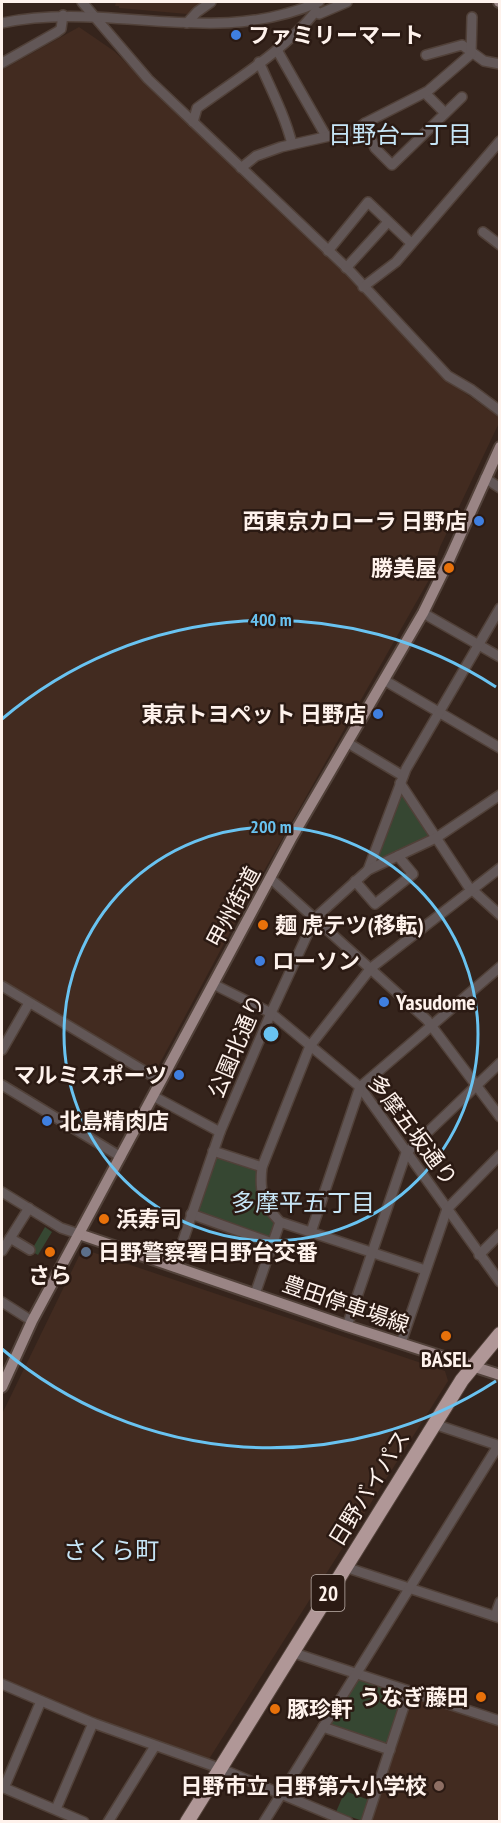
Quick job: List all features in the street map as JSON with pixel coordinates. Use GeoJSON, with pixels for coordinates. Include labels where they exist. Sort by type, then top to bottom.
{"type":"FeatureCollection","features":[{"type":"Feature","properties":{"kind":"highway","name":"日野バイパス"},"geometry":{"type":"LineString","coordinates":[[187,1821],[471,1366],[500,1334]]}},
{"type":"Feature","properties":{"kind":"main road","name":"甲州街道"},"geometry":{"type":"LineString","coordinates":[[2,1387],[32,1321],[270,878],[423,613],[500,447]]}},
{"type":"Feature","properties":{"kind":"main road","name":"豊田停車場線"},"geometry":{"type":"LineString","coordinates":[[79,1234],[347,1326],[500,1375]]}},
{"type":"Feature","properties":{"kind":"street"},"geometry":{"type":"LineString","coordinates":[[82,2],[148,79],[346,268],[448,376],[500,411]]}},
{"type":"Feature","properties":{"kind":"street"},"geometry":{"type":"LineString","coordinates":[[187,23],[211,2]]}},
{"type":"Feature","properties":{"kind":"street"},"geometry":{"type":"LineString","coordinates":[[315,5],[319,14],[348,2]]}},
{"type":"Feature","properties":{"kind":"street"},"geometry":{"type":"LineString","coordinates":[[193,122],[197,108],[277,50],[294,35],[315,5]]}},
{"type":"Feature","properties":{"kind":"street"},"geometry":{"type":"LineString","coordinates":[[2,23],[34,16],[63,15],[93,15],[187,23],[245,21],[315,5]]}},
{"type":"Feature","properties":{"kind":"street"},"geometry":{"type":"LineString","coordinates":[[2,63],[61,29],[63,15]]}},
{"type":"Feature","properties":{"kind":"street"},"geometry":{"type":"LineString","coordinates":[[241,168],[256,156],[292,144],[356,130],[365,123],[425,93],[471,54],[472,17]]}},
{"type":"Feature","properties":{"kind":"street"},"geometry":{"type":"LineString","coordinates":[[426,55],[462,45],[471,54],[484,61],[500,64]]}},
{"type":"Feature","properties":{"kind":"street"},"geometry":{"type":"LineString","coordinates":[[277,50],[326,136]]}},
{"type":"Feature","properties":{"kind":"street"},"geometry":{"type":"LineString","coordinates":[[259,62],[287,123],[292,144]]}},
{"type":"Feature","properties":{"kind":"street"},"geometry":{"type":"LineString","coordinates":[[425,93],[445,113]]}},
{"type":"Feature","properties":{"kind":"street"},"geometry":{"type":"LineString","coordinates":[[365,123],[375,148],[392,165],[462,97]]}},
{"type":"Feature","properties":{"kind":"street"},"geometry":{"type":"LineString","coordinates":[[363,287],[396,262],[500,141]]}},
{"type":"Feature","properties":{"kind":"street"},"geometry":{"type":"LineString","coordinates":[[328,251],[368,202],[411,243]]}},
{"type":"Feature","properties":{"kind":"street"},"geometry":{"type":"LineString","coordinates":[[346,268],[388,222]]}},
{"type":"Feature","properties":{"kind":"street"},"geometry":{"type":"LineString","coordinates":[[483,232],[500,245]]}},
{"type":"Feature","properties":{"kind":"street"},"geometry":{"type":"LineString","coordinates":[[485,478],[500,488]]}},
{"type":"Feature","properties":{"kind":"street"},"geometry":{"type":"LineString","coordinates":[[368,870],[401,780],[438,712],[500,608]]}},
{"type":"Feature","properties":{"kind":"street"},"geometry":{"type":"LineString","coordinates":[[423,613],[500,657]]}},
{"type":"Feature","properties":{"kind":"street"},"geometry":{"type":"LineString","coordinates":[[384,680],[500,748]]}},
{"type":"Feature","properties":{"kind":"street"},"geometry":{"type":"LineString","coordinates":[[348,743],[401,780],[471,890],[500,915]]}},
{"type":"Feature","properties":{"kind":"street","name":"公園北通り"},"geometry":{"type":"LineString","coordinates":[[174,1267],[220,1132],[315,918],[368,870],[436,838],[500,795]]}},
{"type":"Feature","properties":{"kind":"street"},"geometry":{"type":"LineString","coordinates":[[356,881],[375,904],[413,874],[398,856]]}},
{"type":"Feature","properties":{"kind":"street"},"geometry":{"type":"LineString","coordinates":[[425,1270],[280,1222],[269,1211],[262,1197],[262,1167],[310,1046],[371,968],[500,868]]}},
{"type":"Feature","properties":{"kind":"street"},"geometry":{"type":"LineString","coordinates":[[270,878],[432,1025],[500,1116]]}},
{"type":"Feature","properties":{"kind":"street"},"geometry":{"type":"LineString","coordinates":[[310,1232],[360,1087],[500,967]]}},
{"type":"Feature","properties":{"kind":"street","name":"多摩五坂通り"},"geometry":{"type":"LineString","coordinates":[[213,984],[271,1013],[360,1087],[500,1282]]}},
{"type":"Feature","properties":{"kind":"street"},"geometry":{"type":"LineString","coordinates":[[2,988],[161,1081]]}},
{"type":"Feature","properties":{"kind":"street"},"geometry":{"type":"LineString","coordinates":[[2,1050],[29,1003]]}},
{"type":"Feature","properties":{"kind":"street"},"geometry":{"type":"LineString","coordinates":[[347,1326],[406,1153],[500,1063]]}},
{"type":"Feature","properties":{"kind":"street"},"geometry":{"type":"LineString","coordinates":[[2,1085],[121,1157]]}},
{"type":"Feature","properties":{"kind":"street"},"geometry":{"type":"LineString","coordinates":[[153,1096],[220,1132]]}},
{"type":"Feature","properties":{"kind":"street"},"geometry":{"type":"LineString","coordinates":[[213,1151],[262,1167]]}},
{"type":"Feature","properties":{"kind":"street"},"geometry":{"type":"LineString","coordinates":[[401,1343],[447,1209],[500,1155]]}},
{"type":"Feature","properties":{"kind":"street"},"geometry":{"type":"LineString","coordinates":[[2,1192],[61,1228],[79,1234]]}},
{"type":"Feature","properties":{"kind":"street"},"geometry":{"type":"LineString","coordinates":[[2,1251],[29,1208]]}},
{"type":"Feature","properties":{"kind":"street"},"geometry":{"type":"LineString","coordinates":[[191,1214],[272,1243]]}},
{"type":"Feature","properties":{"kind":"street"},"geometry":{"type":"LineString","coordinates":[[255,1294],[280,1222]]}},
{"type":"Feature","properties":{"kind":"street"},"geometry":{"type":"LineString","coordinates":[[479,1255],[500,1234]]}},
{"type":"Feature","properties":{"kind":"street"},"geometry":{"type":"LineString","coordinates":[[10,1238],[30,1250]]}},
{"type":"Feature","properties":{"kind":"street"},"geometry":{"type":"LineString","coordinates":[[2,1302],[32,1321]]}},
{"type":"Feature","properties":{"kind":"street"},"geometry":{"type":"LineString","coordinates":[[264,1821],[499,1446],[434,1424]]}},
{"type":"Feature","properties":{"kind":"street"},"geometry":{"type":"LineString","coordinates":[[345,1567],[497,1617],[500,1602]]}},
{"type":"Feature","properties":{"kind":"street"},"geometry":{"type":"LineString","coordinates":[[291,1653],[500,1721]]}},
{"type":"Feature","properties":{"kind":"street"},"geometry":{"type":"LineString","coordinates":[[2,1684],[93,1723],[219,1768],[348,1821]]}},
{"type":"Feature","properties":{"kind":"street"},"geometry":{"type":"LineString","coordinates":[[366,1821],[409,1690]]}},
{"type":"Feature","properties":{"kind":"street"},"geometry":{"type":"LineString","coordinates":[[41,1701],[3,1787],[84,1821]]}},
{"type":"Feature","properties":{"kind":"street"},"geometry":{"type":"LineString","coordinates":[[56,1809],[93,1723]]}},
{"type":"Feature","properties":{"kind":"street"},"geometry":{"type":"LineString","coordinates":[[322,1727],[390,1750]]}},
{"type":"Feature","properties":{"kind":"street"},"geometry":{"type":"LineString","coordinates":[[108,1821],[155,1746]]}},
{"type":"Feature","properties":{"kind":"shaded area"},"geometry":{"type":"Polygon","coordinates":[[[116,2],[204,2],[187,14],[119,8],[115,6],[116,2]]]}},
{"type":"Feature","properties":{"kind":"shaded area"},"geometry":{"type":"Polygon","coordinates":[[[79,27],[114,51],[345,274],[445,379],[499,417],[499,423],[440,547],[430,578],[248,899],[154,1074],[2,984],[2,70],[79,27]]]}},
{"type":"Feature","properties":{"kind":"shaded area"},"geometry":{"type":"Polygon","coordinates":[[[92,1252],[445,1371],[448,1381],[209,1759],[76,1711],[2,1679],[2,1414],[79,1256],[87,1260],[92,1252]]]}},
{"type":"Feature","properties":{"kind":"shaded area","name":"日野市立 日野第六小学校"},"geometry":{"type":"Polygon","coordinates":[[[409,1691],[499,1721],[499,1821],[366,1822],[409,1691]]]}},
{"type":"Feature","properties":{"kind":"green space"},"geometry":{"type":"Polygon","coordinates":[[[400,792],[430,836],[372,863],[400,792]]]}},
{"type":"Feature","properties":{"kind":"green space"},"geometry":{"type":"Polygon","coordinates":[[[213,1151],[262,1167],[262,1197],[280,1222],[272,1243],[191,1214],[213,1151]]]}},
{"type":"Feature","properties":{"kind":"green space"},"geometry":{"type":"Polygon","coordinates":[[[45,1227],[52,1232],[38,1255],[31,1251],[45,1227]]]}},
{"type":"Feature","properties":{"kind":"green space"},"geometry":{"type":"Polygon","coordinates":[[[361,1678],[404,1693],[390,1743],[385,1746],[330,1726],[329,1723],[357,1679],[361,1678]]]}},
{"type":"Feature","properties":{"kind":"green space"},"geometry":{"type":"Polygon","coordinates":[[[345,1791],[369,1800],[363,1821],[336,1812],[345,1791]]]}},
{"type":"Feature","properties":{"kind":"place","name":"ファミリーマート"},"geometry":{"type":"Point","coordinates":[236,35]}},
{"type":"Feature","properties":{"kind":"place","name":"西東京カローラ 日野店"},"geometry":{"type":"Point","coordinates":[479,521]}},
{"type":"Feature","properties":{"kind":"place","name":"勝美屋"},"geometry":{"type":"Point","coordinates":[449,568]}},
{"type":"Feature","properties":{"kind":"place","name":"東京トヨペット 日野店"},"geometry":{"type":"Point","coordinates":[378,714]}},
{"type":"Feature","properties":{"kind":"place","name":"麺 虎テツ(移転)"},"geometry":{"type":"Point","coordinates":[263,925]}},
{"type":"Feature","properties":{"kind":"place","name":"ローソン"},"geometry":{"type":"Point","coordinates":[260,961]}},
{"type":"Feature","properties":{"kind":"place","name":"Yasudome"},"geometry":{"type":"Point","coordinates":[384,1002]}},
{"type":"Feature","properties":{"kind":"place","name":"マルミスポーツ"},"geometry":{"type":"Point","coordinates":[179,1075]}},
{"type":"Feature","properties":{"kind":"place","name":"北島精肉店"},"geometry":{"type":"Point","coordinates":[47,1121]}},
{"type":"Feature","properties":{"kind":"place","name":"浜寿司"},"geometry":{"type":"Point","coordinates":[104,1219]}},
{"type":"Feature","properties":{"kind":"place","name":"さら"},"geometry":{"type":"Point","coordinates":[50,1252]}},
{"type":"Feature","properties":{"kind":"place","name":"日野警察署日野台交番"},"geometry":{"type":"Point","coordinates":[86,1252]}},
{"type":"Feature","properties":{"kind":"place","name":"BASEL"},"geometry":{"type":"Point","coordinates":[446,1336]}},
{"type":"Feature","properties":{"kind":"place","name":"うなぎ藤田"},"geometry":{"type":"Point","coordinates":[481,1697]}},
{"type":"Feature","properties":{"kind":"place","name":"豚珍軒"},"geometry":{"type":"Point","coordinates":[275,1709]}},
{"type":"Feature","properties":{"kind":"place","name":"日野市立 日野第六小学校"},"geometry":{"type":"Point","coordinates":[439,1786]}},
{"type":"Feature","properties":{"kind":"district","name":"日野台一丁目"},"geometry":{"type":"Point","coordinates":[400,134]}},
{"type":"Feature","properties":{"kind":"district","name":"多摩平五丁目"},"geometry":{"type":"Point","coordinates":[303,1202]}},
{"type":"Feature","properties":{"kind":"district","name":"さくら町"},"geometry":{"type":"Point","coordinates":[111,1550]}}]}
